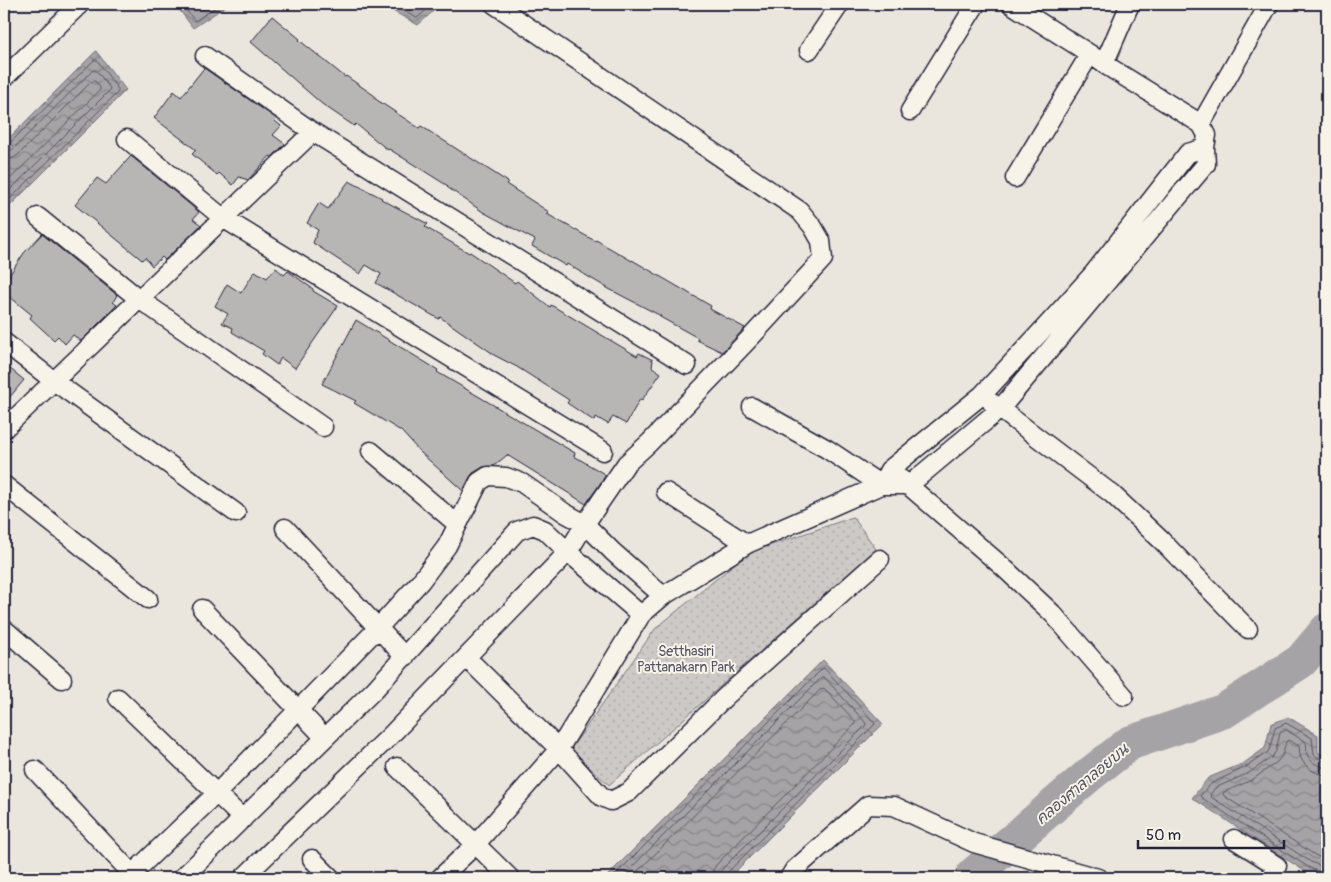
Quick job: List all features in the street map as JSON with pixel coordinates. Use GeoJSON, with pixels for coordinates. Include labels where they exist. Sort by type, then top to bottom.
{"type":"FeatureCollection","features":[{"type":"Feature","properties":{"kind":"street"},"geometry":{"type":"LineString","coordinates":[[4,78],[80,4]]}},
{"type":"Feature","properties":{"kind":"street"},"geometry":{"type":"LineString","coordinates":[[243,878],[388,737],[568,552],[584,524],[626,464],[744,344],[823,259],[821,241],[813,226],[800,211],[494,4]]}},
{"type":"Feature","properties":{"kind":"street"},"geometry":{"type":"LineString","coordinates":[[809,50],[840,4]]}},
{"type":"Feature","properties":{"kind":"street"},"geometry":{"type":"LineString","coordinates":[[910,111],[976,4]]}},
{"type":"Feature","properties":{"kind":"street"},"geometry":{"type":"LineString","coordinates":[[909,485],[1000,409],[1206,164],[1205,148],[1207,135],[1201,124],[1011,4]]}},
{"type":"Feature","properties":{"kind":"street"},"geometry":{"type":"LineString","coordinates":[[1015,178],[1097,59],[1130,4]]}},
{"type":"Feature","properties":{"kind":"street"},"geometry":{"type":"LineString","coordinates":[[1201,124],[1269,4]]}},
{"type":"Feature","properties":{"kind":"street"},"geometry":{"type":"LineString","coordinates":[[205,56],[312,132],[687,365]]}},
{"type":"Feature","properties":{"kind":"street"},"geometry":{"type":"LineString","coordinates":[[4,429],[312,132]]}},
{"type":"Feature","properties":{"kind":"street"},"geometry":{"type":"LineString","coordinates":[[127,139],[223,218],[602,451]]}},
{"type":"Feature","properties":{"kind":"street"},"geometry":{"type":"LineString","coordinates":[[440,878],[475,845],[559,749],[641,615],[663,596],[747,544],[885,477],[982,395],[1093,274],[1188,153],[1205,148]]}},
{"type":"Feature","properties":{"kind":"street"},"geometry":{"type":"LineString","coordinates":[[38,217],[139,299],[323,427]]}},
{"type":"Feature","properties":{"kind":"street"},"geometry":{"type":"LineString","coordinates":[[4,342],[54,381],[236,513]]}},
{"type":"Feature","properties":{"kind":"street"},"geometry":{"type":"LineString","coordinates":[[982,395],[1112,494],[1161,540],[1248,629]]}},
{"type":"Feature","properties":{"kind":"street"},"geometry":{"type":"LineString","coordinates":[[752,407],[827,449],[885,477],[909,485],[1003,567],[1053,614],[1124,696]]}},
{"type":"Feature","properties":{"kind":"street"},"geometry":{"type":"LineString","coordinates":[[371,451],[457,524]]}},
{"type":"Feature","properties":{"kind":"street"},"geometry":{"type":"LineString","coordinates":[[35,770],[132,877],[216,794],[378,628],[420,582],[446,546],[479,482],[488,476],[506,477],[522,484],[584,524],[663,596]]}},
{"type":"Feature","properties":{"kind":"street"},"geometry":{"type":"LineString","coordinates":[[4,485],[148,599]]}},
{"type":"Feature","properties":{"kind":"street"},"geometry":{"type":"LineString","coordinates":[[666,492],[747,544]]}},
{"type":"Feature","properties":{"kind":"street"},"geometry":{"type":"LineString","coordinates":[[182,878],[375,690],[517,531],[532,525],[545,530],[641,615]]}},
{"type":"Feature","properties":{"kind":"street"},"geometry":{"type":"LineString","coordinates":[[285,528],[405,657]]}},
{"type":"Feature","properties":{"kind":"street"},"geometry":{"type":"LineString","coordinates":[[474,665],[559,749],[602,797],[611,801],[629,792],[726,697],[880,559]]}},
{"type":"Feature","properties":{"kind":"street"},"geometry":{"type":"LineString","coordinates":[[202,608],[325,738]]}},
{"type":"Feature","properties":{"kind":"street"},"geometry":{"type":"LineString","coordinates":[[4,629],[62,680]]}},
{"type":"Feature","properties":{"kind":"street"},"geometry":{"type":"LineString","coordinates":[[118,698],[243,819]]}},
{"type":"Feature","properties":{"kind":"street"},"geometry":{"type":"LineString","coordinates":[[397,767],[510,878]]}},
{"type":"Feature","properties":{"kind":"street"},"geometry":{"type":"LineString","coordinates":[[789,878],[794,870],[868,805],[894,806],[974,843],[1098,878]]}},
{"type":"Feature","properties":{"kind":"street"},"geometry":{"type":"LineString","coordinates":[[1234,839],[1277,866],[1270,878]]}},
{"type":"Feature","properties":{"kind":"street"},"geometry":{"type":"LineString","coordinates":[[312,859],[331,878]]}},
{"type":"Feature","properties":{"kind":"green space","name":"Setthasiri Pattanakarn Park"},"geometry":{"type":"Polygon","coordinates":[[[853,517],[876,549],[609,785],[570,750],[655,629],[748,553],[853,517]]]}},
{"type":"Feature","properties":{"kind":"water"},"geometry":{"type":"Polygon","coordinates":[[[175,4],[229,4],[193,28],[175,4]]]}},
{"type":"Feature","properties":{"kind":"water"},"geometry":{"type":"Polygon","coordinates":[[[380,4],[441,4],[418,25],[380,4]]]}},
{"type":"Feature","properties":{"kind":"water"},"geometry":{"type":"Polygon","coordinates":[[[96,51],[126,90],[4,212],[4,143],[96,51]]]}},
{"type":"Feature","properties":{"kind":"water"},"geometry":{"type":"Polygon","coordinates":[[[823,660],[883,724],[729,878],[605,878],[823,660]]]}},
{"type":"Feature","properties":{"kind":"water"},"geometry":{"type":"Polygon","coordinates":[[[1288,717],[1318,735],[1318,752],[1327,757],[1327,878],[1306,872],[1192,798],[1208,778],[1244,763],[1265,748],[1271,724],[1288,717]]]}},
{"type":"Feature","properties":{"kind":"building"},"geometry":{"type":"Polygon","coordinates":[[[272,16],[345,77],[375,96],[374,98],[419,128],[421,126],[508,182],[506,184],[549,212],[547,214],[632,260],[711,306],[710,309],[745,328],[722,352],[697,340],[698,338],[661,316],[532,246],[535,240],[483,212],[448,186],[388,150],[356,124],[354,126],[322,104],[251,42],[272,16]]]}},
{"type":"Feature","properties":{"kind":"building"},"geometry":{"type":"Polygon","coordinates":[[[204,68],[277,119],[275,121],[281,126],[273,135],[285,144],[272,157],[270,156],[248,180],[239,177],[233,185],[219,173],[217,175],[192,154],[196,150],[154,118],[174,91],[181,97],[204,68]]]}},
{"type":"Feature","properties":{"kind":"building"},"geometry":{"type":"Polygon","coordinates":[[[131,156],[199,212],[193,219],[201,225],[165,260],[162,257],[152,266],[145,257],[142,260],[75,205],[97,178],[106,184],[131,156]]]}},
{"type":"Feature","properties":{"kind":"building"},"geometry":{"type":"Polygon","coordinates":[[[349,181],[428,224],[425,227],[470,252],[515,283],[517,281],[550,307],[551,305],[637,356],[639,353],[653,360],[652,367],[661,373],[642,400],[640,399],[626,424],[613,417],[608,424],[596,417],[594,421],[567,403],[569,400],[517,367],[492,354],[440,317],[439,319],[376,283],[381,274],[366,265],[360,274],[313,243],[318,230],[307,223],[319,203],[328,209],[349,181]]]}},
{"type":"Feature","properties":{"kind":"building"},"geometry":{"type":"Polygon","coordinates":[[[42,234],[117,295],[113,302],[117,305],[81,341],[73,335],[65,344],[58,336],[54,340],[30,318],[32,315],[4,292],[4,283],[24,253],[42,234]]]}},
{"type":"Feature","properties":{"kind":"building"},"geometry":{"type":"Polygon","coordinates":[[[276,268],[284,275],[288,271],[313,289],[313,291],[338,306],[295,368],[281,358],[277,365],[262,354],[264,351],[232,332],[233,328],[222,323],[228,314],[215,306],[227,284],[241,293],[255,271],[267,278],[276,268]]]}},
{"type":"Feature","properties":{"kind":"building"},"geometry":{"type":"Polygon","coordinates":[[[356,320],[438,370],[437,372],[575,453],[574,456],[606,475],[586,504],[507,455],[494,466],[483,467],[473,473],[463,491],[420,452],[401,431],[354,403],[356,401],[322,384],[356,320]]]}},
{"type":"Feature","properties":{"kind":"building"},"geometry":{"type":"Polygon","coordinates":[[[4,364],[24,380],[4,404],[4,364]]]}},
{"type":"Feature","properties":{"kind":"waterway","name":"คลองศาลาลอยบน"},"geometry":{"type":"LineString","coordinates":[[972,878],[973,875],[1089,775],[1130,743],[1224,711],[1301,661],[1327,630]]}}]}
